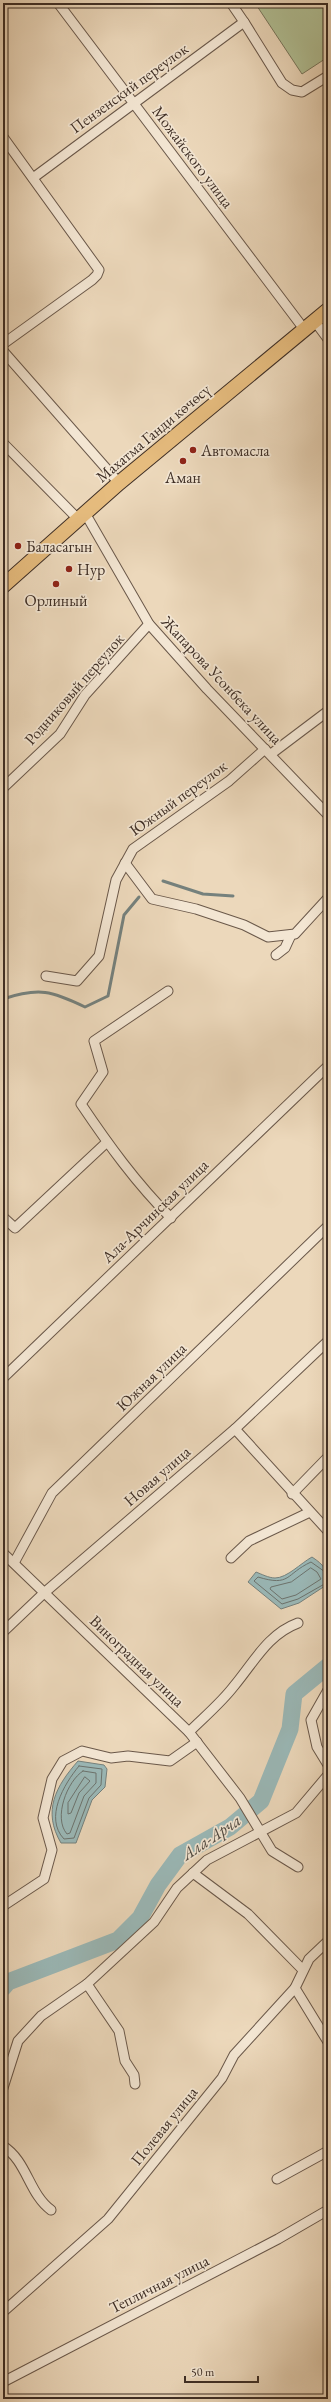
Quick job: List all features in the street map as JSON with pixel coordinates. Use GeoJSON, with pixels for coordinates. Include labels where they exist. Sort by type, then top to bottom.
{"type":"FeatureCollection","features":[{"type":"Feature","properties":{"kind":"main road","name":"Махатма Ганди көчөсү"},"geometry":{"type":"LineString","coordinates":[[3,586],[119,483],[309,324],[328,310]]}},
{"type":"Feature","properties":{"kind":"street","name":"Можайского улица"},"geometry":{"type":"LineString","coordinates":[[58,3],[133,103],[309,324],[328,340]]}},
{"type":"Feature","properties":{"kind":"street"},"geometry":{"type":"LineString","coordinates":[[231,3],[282,83],[292,90],[302,92],[328,76]]}},
{"type":"Feature","properties":{"kind":"street","name":"Пензенский переулок"},"geometry":{"type":"LineString","coordinates":[[33,178],[244,22]]}},
{"type":"Feature","properties":{"kind":"street"},"geometry":{"type":"LineString","coordinates":[[3,137],[99,270],[97,276],[92,280],[3,344]]}},
{"type":"Feature","properties":{"kind":"street"},"geometry":{"type":"LineString","coordinates":[[3,352],[119,483]]}},
{"type":"Feature","properties":{"kind":"street","name":"Жапарова Усонбека улица"},"geometry":{"type":"LineString","coordinates":[[3,443],[82,516],[149,624],[207,689],[328,815]]}},
{"type":"Feature","properties":{"kind":"street","name":"Родниковый переулок"},"geometry":{"type":"LineString","coordinates":[[3,788],[60,734],[85,696],[149,624]]}},
{"type":"Feature","properties":{"kind":"street","name":"Южный переулок"},"geometry":{"type":"LineString","coordinates":[[46,976],[77,980],[99,956],[116,880],[133,850],[229,782],[268,751],[328,711]]}},
{"type":"Feature","properties":{"kind":"street"},"geometry":{"type":"LineString","coordinates":[[125,863],[152,899],[196,909],[244,925],[268,937],[295,934],[328,898]]}},
{"type":"Feature","properties":{"kind":"street"},"geometry":{"type":"LineString","coordinates":[[276,955],[285,948],[291,935]]}},
{"type":"Feature","properties":{"kind":"street"},"geometry":{"type":"LineString","coordinates":[[168,991],[94,1041],[103,1072],[81,1104],[107,1142],[153,1199],[171,1218]]}},
{"type":"Feature","properties":{"kind":"street","name":"Ала-Арчинская улица"},"geometry":{"type":"LineString","coordinates":[[3,1378],[328,1066]]}},
{"type":"Feature","properties":{"kind":"street"},"geometry":{"type":"LineString","coordinates":[[3,1217],[15,1228],[107,1142]]}},
{"type":"Feature","properties":{"kind":"street","name":"Южная улица"},"geometry":{"type":"LineString","coordinates":[[14,1563],[52,1493],[328,1226]]}},
{"type":"Feature","properties":{"kind":"street","name":"Новая улица"},"geometry":{"type":"LineString","coordinates":[[3,1632],[44,1593],[235,1429],[328,1341]]}},
{"type":"Feature","properties":{"kind":"street"},"geometry":{"type":"LineString","coordinates":[[235,1429],[292,1494],[328,1531]]}},
{"type":"Feature","properties":{"kind":"street"},"geometry":{"type":"LineString","coordinates":[[292,1494],[328,1457]]}},
{"type":"Feature","properties":{"kind":"street"},"geometry":{"type":"LineString","coordinates":[[231,1558],[249,1541],[310,1512]]}},
{"type":"Feature","properties":{"kind":"street","name":"Виноградная улица"},"geometry":{"type":"LineString","coordinates":[[3,1553],[189,1732],[240,1798],[262,1832],[272,1851],[298,1867]]}},
{"type":"Feature","properties":{"kind":"street"},"geometry":{"type":"LineString","coordinates":[[189,1732],[234,1687],[250,1664],[282,1629],[298,1623]]}},
{"type":"Feature","properties":{"kind":"street"},"geometry":{"type":"LineString","coordinates":[[328,1690],[324,1694],[311,1720],[317,1747],[328,1765]]}},
{"type":"Feature","properties":{"kind":"street"},"geometry":{"type":"LineString","coordinates":[[3,1906],[44,1879],[52,1850],[43,1818],[52,1779],[63,1761],[82,1750],[111,1758],[128,1756],[170,1761],[197,1742]]}},
{"type":"Feature","properties":{"kind":"street"},"geometry":{"type":"LineString","coordinates":[[3,2088],[18,2041],[41,2016],[87,1984],[154,1922],[177,1888],[207,1860],[296,1814],[328,1775]]}},
{"type":"Feature","properties":{"kind":"street"},"geometry":{"type":"LineString","coordinates":[[193,1873],[248,1914],[303,1970]]}},
{"type":"Feature","properties":{"kind":"street","name":"Полевая улица"},"geometry":{"type":"LineString","coordinates":[[3,2312],[108,2219],[222,2078],[234,2055],[295,1988],[309,1959],[328,1941]]}},
{"type":"Feature","properties":{"kind":"street"},"geometry":{"type":"LineString","coordinates":[[87,1984],[120,2031],[125,2062],[134,2076],[135,2084]]}},
{"type":"Feature","properties":{"kind":"street"},"geometry":{"type":"LineString","coordinates":[[295,1988],[328,2042]]}},
{"type":"Feature","properties":{"kind":"street"},"geometry":{"type":"LineString","coordinates":[[3,2146],[20,2165],[41,2203],[51,2210]]}},
{"type":"Feature","properties":{"kind":"street"},"geometry":{"type":"LineString","coordinates":[[277,2179],[328,2151]]}},
{"type":"Feature","properties":{"kind":"street","name":"Тепличная улица"},"geometry":{"type":"LineString","coordinates":[[3,2382],[278,2239],[328,2210]]}},
{"type":"Feature","properties":{"kind":"green space"},"geometry":{"type":"Polygon","coordinates":[[[255,3],[328,3],[328,57],[302,74],[255,3]]]}},
{"type":"Feature","properties":{"kind":"water"},"geometry":{"type":"Polygon","coordinates":[[[312,1557],[320,1563],[326,1571],[328,1584],[299,1603],[281,1609],[248,1582],[256,1572],[273,1578],[284,1576],[312,1557]]]}},
{"type":"Feature","properties":{"kind":"water"},"geometry":{"type":"Polygon","coordinates":[[[78,1761],[104,1765],[107,1769],[105,1787],[92,1800],[76,1843],[61,1843],[55,1831],[53,1820],[52,1810],[54,1799],[63,1780],[78,1761]]]}},
{"type":"Feature","properties":{"kind":"waterway"},"geometry":{"type":"LineString","coordinates":[[163,881],[203,894],[233,896]]}},
{"type":"Feature","properties":{"kind":"waterway"},"geometry":{"type":"LineString","coordinates":[[3,999],[26,993],[45,992],[63,997],[85,1007],[108,996],[124,915],[139,897]]}},
{"type":"Feature","properties":{"kind":"waterway","name":"Ала-Арча"},"geometry":{"type":"LineString","coordinates":[[3,1988],[8,1982],[118,1940],[140,1918],[158,1885],[180,1855],[230,1827],[261,1801],[290,1729],[294,1694],[328,1666]]}},
{"type":"Feature","properties":{"kind":"place","name":"Автомасла"},"geometry":{"type":"Point","coordinates":[193,450]}},
{"type":"Feature","properties":{"kind":"place","name":"Аман"},"geometry":{"type":"Point","coordinates":[183,461]}},
{"type":"Feature","properties":{"kind":"place","name":"Баласагын"},"geometry":{"type":"Point","coordinates":[18,546]}},
{"type":"Feature","properties":{"kind":"place","name":"Нур"},"geometry":{"type":"Point","coordinates":[69,569]}},
{"type":"Feature","properties":{"kind":"place","name":"Орлиный"},"geometry":{"type":"Point","coordinates":[56,584]}}]}
